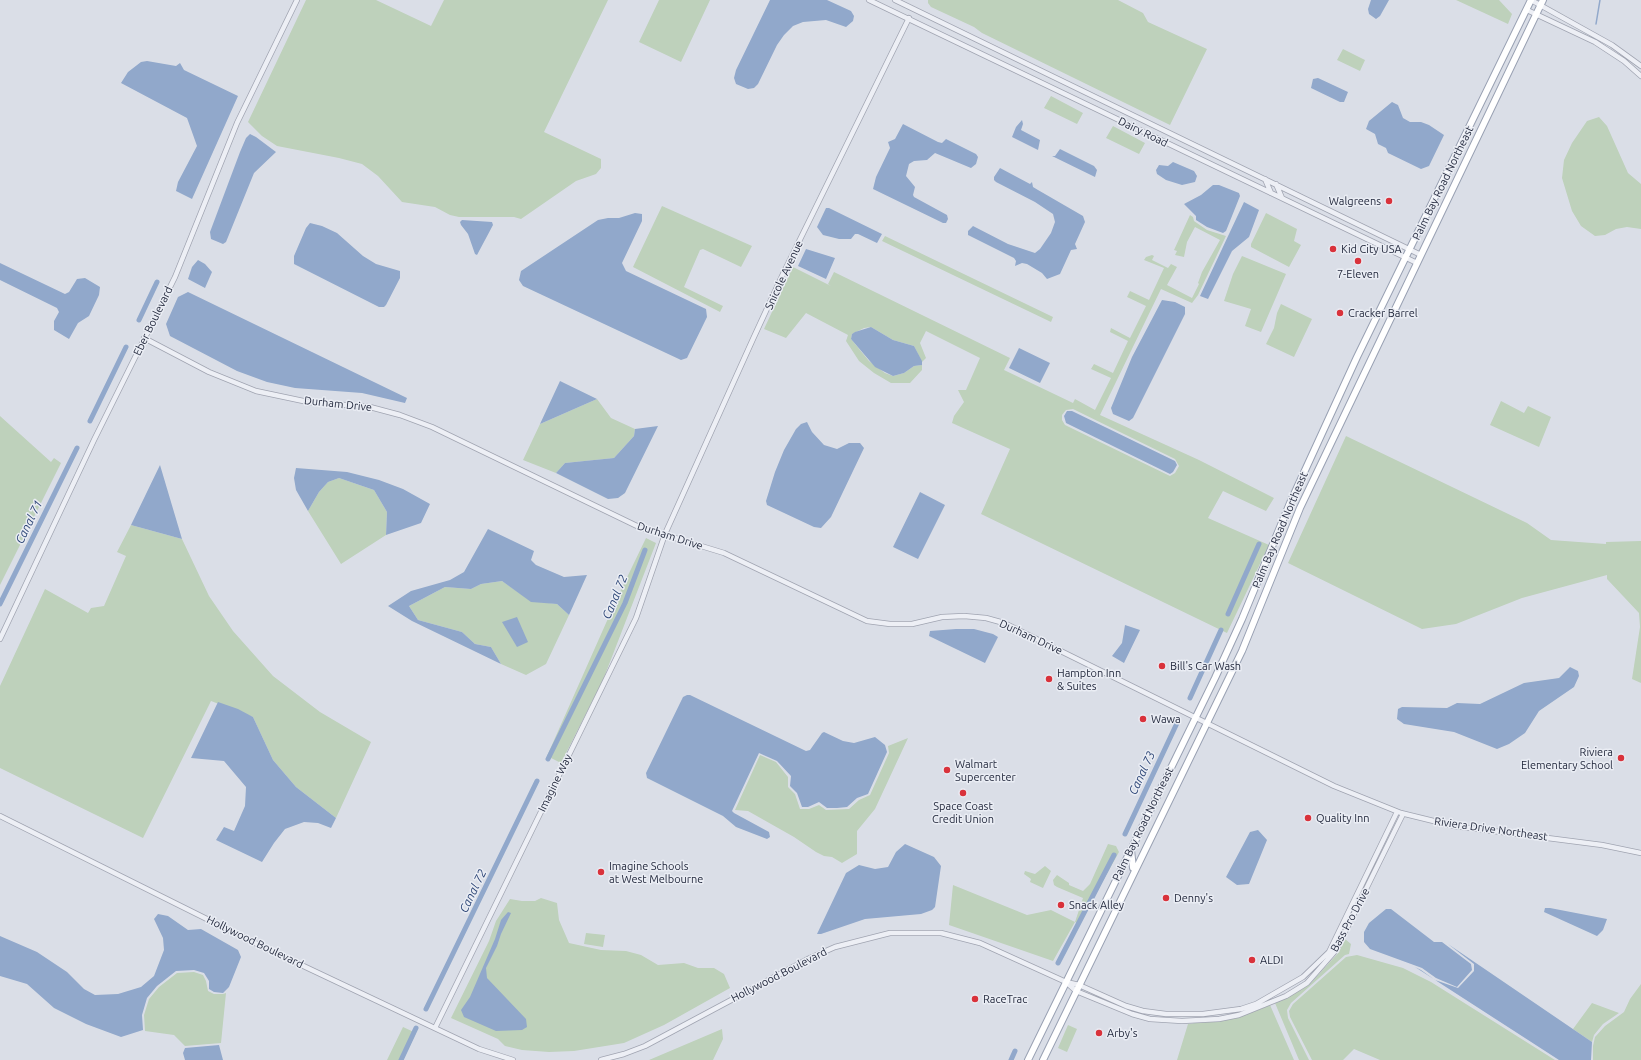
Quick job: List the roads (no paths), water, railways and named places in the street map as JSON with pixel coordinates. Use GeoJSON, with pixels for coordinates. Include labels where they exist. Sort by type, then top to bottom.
{"type":"FeatureCollection","features":[{"type":"Feature","properties":{"kind":"main road","name":"Palm Bay Road Northeast"},"geometry":{"type":"LineString","coordinates":[[1028,1060],[1242,619],[1290,503],[1357,357],[1492,83],[1531,0]]}},
{"type":"Feature","properties":{"kind":"main road","name":"Palm Bay Road Northeast"},"geometry":{"type":"LineString","coordinates":[[1043,1060],[1244,645],[1300,508],[1542,3]]}},
{"type":"Feature","properties":{"kind":"main road"},"geometry":{"type":"LineString","coordinates":[[1492,83],[1497,97]]}},
{"type":"Feature","properties":{"kind":"main road"},"geometry":{"type":"LineString","coordinates":[[1290,503],[1300,508]]}},
{"type":"Feature","properties":{"kind":"main road"},"geometry":{"type":"LineString","coordinates":[[1136,838],[1137,847],[1141,856]]}},
{"type":"Feature","properties":{"kind":"main road"},"geometry":{"type":"LineString","coordinates":[[1130,850],[1134,863],[1133,872]]}},
{"type":"Feature","properties":{"kind":"street","name":"Eber Boulevard"},"geometry":{"type":"LineString","coordinates":[[0,639],[144,338],[175,277],[237,123],[297,0]]}},
{"type":"Feature","properties":{"kind":"street","name":"Dairy Road"},"geometry":{"type":"LineString","coordinates":[[869,0],[1418,263]]}},
{"type":"Feature","properties":{"kind":"street","name":"Dairy Road"},"geometry":{"type":"LineString","coordinates":[[895,0],[1422,255]]}},
{"type":"Feature","properties":{"kind":"street"},"geometry":{"type":"LineString","coordinates":[[1531,0],[1542,3],[1612,45],[1641,66]]}},
{"type":"Feature","properties":{"kind":"street"},"geometry":{"type":"LineString","coordinates":[[1527,10],[1595,42],[1624,61],[1641,76]]}},
{"type":"Feature","properties":{"kind":"street","name":"Snicole Avenue"},"geometry":{"type":"LineString","coordinates":[[665,534],[783,274],[909,18]]}},
{"type":"Feature","properties":{"kind":"street"},"geometry":{"type":"LineString","coordinates":[[1266,179],[1271,193]]}},
{"type":"Feature","properties":{"kind":"street"},"geometry":{"type":"LineString","coordinates":[[1276,184],[1282,198]]}},
{"type":"Feature","properties":{"kind":"street","name":"Durham Drive"},"geometry":{"type":"LineString","coordinates":[[144,338],[209,372],[256,391],[308,402],[370,407],[407,417],[432,427],[639,526],[724,553],[867,621],[912,624],[942,617],[964,616],[986,618],[1004,624],[1195,716]]}},
{"type":"Feature","properties":{"kind":"street","name":"Imagine Way"},"geometry":{"type":"LineString","coordinates":[[435,1028],[636,618],[665,534]]}},
{"type":"Feature","properties":{"kind":"street","name":"Riviera Drive Northeast"},"geometry":{"type":"LineString","coordinates":[[1195,716],[1334,786],[1403,814],[1454,826],[1594,844],[1641,853]]}},
{"type":"Feature","properties":{"kind":"street","name":"Bass Pro Drive"},"geometry":{"type":"LineString","coordinates":[[1079,985],[1126,1006],[1166,1014],[1210,1014],[1241,1009],[1256,1004],[1303,977],[1329,952],[1397,812]]}},
{"type":"Feature","properties":{"kind":"street","name":"Bass Pro Drive"},"geometry":{"type":"LineString","coordinates":[[1066,982],[1076,991],[1132,1014],[1150,1019],[1182,1021],[1220,1019],[1239,1015],[1286,996],[1307,983],[1336,950],[1403,814]]}},
{"type":"Feature","properties":{"kind":"street","name":"Hollywood Boulevard"},"geometry":{"type":"LineString","coordinates":[[0,816],[259,945],[479,1049],[513,1060]]}},
{"type":"Feature","properties":{"kind":"street","name":"Hollywood Boulevard"},"geometry":{"type":"LineString","coordinates":[[601,1060],[624,1054],[645,1046],[810,958],[835,947],[890,933],[941,933],[980,943],[1066,982],[1079,985]]}},
{"type":"Feature","properties":{"kind":"water"},"geometry":{"type":"Polygon","coordinates":[[[770,0],[827,0],[851,11],[854,16],[853,21],[846,27],[826,20],[803,22],[793,26],[777,45],[758,84],[754,88],[748,89],[736,84],[734,78],[736,70],[770,0]]]}},
{"type":"Feature","properties":{"kind":"water"},"geometry":{"type":"Polygon","coordinates":[[[1371,0],[1389,0],[1380,16],[1376,19],[1369,14],[1368,9],[1371,0]]]}},
{"type":"Feature","properties":{"kind":"water"},"geometry":{"type":"Polygon","coordinates":[[[147,61],[176,66],[180,63],[184,70],[238,96],[192,199],[176,191],[178,182],[197,146],[187,118],[121,83],[128,72],[141,62],[147,61]]]}},
{"type":"Feature","properties":{"kind":"water"},"geometry":{"type":"Polygon","coordinates":[[[1318,78],[1348,92],[1344,102],[1340,102],[1311,88],[1313,79],[1318,78]]]}},
{"type":"Feature","properties":{"kind":"water"},"geometry":{"type":"Polygon","coordinates":[[[1392,102],[1398,105],[1403,118],[1410,122],[1421,122],[1429,125],[1444,135],[1429,166],[1421,169],[1388,153],[1386,148],[1378,144],[1375,134],[1366,129],[1369,121],[1392,102]]]}},
{"type":"Feature","properties":{"kind":"water"},"geometry":{"type":"Polygon","coordinates":[[[1022,120],[1023,124],[1021,130],[1040,140],[1038,150],[1012,137],[1016,127],[1022,120]]]}},
{"type":"Feature","properties":{"kind":"water"},"geometry":{"type":"Polygon","coordinates":[[[903,124],[938,142],[942,143],[946,139],[976,154],[978,157],[976,164],[971,168],[935,153],[927,160],[914,161],[909,164],[906,176],[915,187],[914,197],[947,215],[948,219],[946,223],[943,223],[873,189],[876,177],[890,148],[888,142],[895,139],[903,124]]]}},
{"type":"Feature","properties":{"kind":"water"},"geometry":{"type":"Polygon","coordinates":[[[250,134],[276,152],[254,173],[226,242],[223,244],[211,239],[210,232],[240,152],[246,138],[250,134]]]}},
{"type":"Feature","properties":{"kind":"water"},"geometry":{"type":"Polygon","coordinates":[[[1060,149],[1094,166],[1097,170],[1095,177],[1052,156],[1055,156],[1060,149]]]}},
{"type":"Feature","properties":{"kind":"water"},"geometry":{"type":"Polygon","coordinates":[[[1173,162],[1194,171],[1197,176],[1195,182],[1182,185],[1166,180],[1157,174],[1156,170],[1159,165],[1168,166],[1173,162]]]}},
{"type":"Feature","properties":{"kind":"water"},"geometry":{"type":"Polygon","coordinates":[[[1000,168],[1030,184],[1032,182],[1033,187],[1083,216],[1085,222],[1075,244],[1077,249],[1071,250],[1060,274],[1047,279],[1042,273],[1027,264],[1022,263],[1015,266],[1016,261],[1014,258],[968,235],[968,231],[973,226],[1008,244],[1035,253],[1040,249],[1051,233],[1055,222],[1053,214],[1035,202],[996,182],[994,177],[1000,168]]]}},
{"type":"Feature","properties":{"kind":"water"},"geometry":{"type":"Polygon","coordinates":[[[1213,185],[1219,185],[1239,193],[1240,196],[1226,231],[1223,233],[1207,227],[1196,220],[1196,216],[1184,204],[1201,195],[1213,185]]]}},
{"type":"Feature","properties":{"kind":"water"},"geometry":{"type":"Polygon","coordinates":[[[1244,202],[1259,210],[1249,237],[1232,251],[1208,299],[1200,296],[1244,202]]]}},
{"type":"Feature","properties":{"kind":"water"},"geometry":{"type":"Polygon","coordinates":[[[826,208],[829,208],[882,234],[877,243],[858,234],[855,234],[851,239],[839,239],[823,235],[817,227],[826,208]]]}},
{"type":"Feature","properties":{"kind":"water"},"geometry":{"type":"Polygon","coordinates":[[[635,213],[642,214],[642,221],[622,263],[626,271],[706,309],[707,317],[687,358],[681,360],[523,286],[519,280],[521,271],[598,220],[619,218],[635,213]]]}},
{"type":"Feature","properties":{"kind":"water"},"geometry":{"type":"Polygon","coordinates":[[[462,220],[492,222],[493,225],[477,255],[475,254],[468,234],[461,225],[460,222],[462,220]]]}},
{"type":"Feature","properties":{"kind":"water"},"geometry":{"type":"Polygon","coordinates":[[[310,223],[322,226],[337,233],[363,256],[376,264],[400,271],[400,278],[384,307],[379,307],[294,264],[294,256],[306,228],[310,223]]]}},
{"type":"Feature","properties":{"kind":"water"},"geometry":{"type":"Polygon","coordinates":[[[806,249],[835,258],[826,279],[798,266],[806,249]]]}},
{"type":"Feature","properties":{"kind":"water"},"geometry":{"type":"Polygon","coordinates":[[[198,260],[205,264],[212,272],[205,288],[188,279],[192,267],[198,260]]]}},
{"type":"Feature","properties":{"kind":"water"},"geometry":{"type":"Polygon","coordinates":[[[0,263],[65,294],[69,292],[77,279],[85,278],[100,287],[99,295],[89,316],[78,323],[69,339],[54,330],[54,321],[59,312],[57,308],[0,280],[0,263]]]}},
{"type":"Feature","properties":{"kind":"water"},"geometry":{"type":"Polygon","coordinates":[[[188,292],[407,398],[405,403],[362,393],[295,388],[267,382],[237,371],[170,336],[166,324],[178,297],[188,292]]]}},
{"type":"Feature","properties":{"kind":"water"},"geometry":{"type":"Polygon","coordinates":[[[1162,300],[1175,302],[1185,307],[1185,314],[1133,418],[1129,421],[1113,414],[1111,408],[1132,357],[1162,300]]]}},
{"type":"Feature","properties":{"kind":"water"},"geometry":{"type":"Polygon","coordinates":[[[871,327],[893,340],[914,346],[922,361],[922,365],[914,366],[904,373],[893,376],[875,367],[851,339],[852,334],[855,332],[871,327]]]}},
{"type":"Feature","properties":{"kind":"water"},"geometry":{"type":"Polygon","coordinates":[[[1019,348],[1050,363],[1040,383],[1009,368],[1019,348]]]}},
{"type":"Feature","properties":{"kind":"water"},"geometry":{"type":"Polygon","coordinates":[[[560,381],[597,399],[540,424],[560,381]]]}},
{"type":"Feature","properties":{"kind":"water"},"geometry":{"type":"Polygon","coordinates":[[[1067,411],[1072,411],[1175,461],[1177,465],[1170,474],[1066,423],[1064,416],[1067,411]]]}},
{"type":"Feature","properties":{"kind":"water"},"geometry":{"type":"Polygon","coordinates":[[[807,422],[812,432],[824,445],[837,449],[849,443],[860,443],[864,448],[831,517],[821,528],[814,527],[767,505],[766,501],[784,450],[796,429],[801,424],[807,422]]]}},
{"type":"Feature","properties":{"kind":"water"},"geometry":{"type":"Polygon","coordinates":[[[658,426],[625,493],[618,498],[608,499],[556,473],[565,463],[614,458],[634,436],[635,429],[658,426]]]}},
{"type":"Feature","properties":{"kind":"water"},"geometry":{"type":"Polygon","coordinates":[[[160,465],[182,539],[131,525],[160,465]]]}},
{"type":"Feature","properties":{"kind":"water"},"geometry":{"type":"Polygon","coordinates":[[[296,468],[347,472],[379,480],[403,489],[430,504],[421,523],[386,535],[387,512],[374,490],[339,478],[328,482],[319,492],[308,511],[296,490],[294,478],[296,468]]]}},
{"type":"Feature","properties":{"kind":"water"},"geometry":{"type":"Polygon","coordinates":[[[920,492],[945,505],[918,559],[893,547],[920,492]]]}},
{"type":"Feature","properties":{"kind":"water"},"geometry":{"type":"Polygon","coordinates":[[[488,529],[534,551],[531,560],[536,565],[564,577],[587,575],[569,615],[557,604],[531,602],[502,581],[481,584],[471,589],[445,587],[409,606],[418,620],[462,632],[475,644],[491,647],[501,664],[412,621],[388,606],[411,591],[450,580],[464,572],[488,529]]]}},
{"type":"Feature","properties":{"kind":"water"},"geometry":{"type":"Polygon","coordinates":[[[517,617],[528,642],[517,647],[502,622],[517,617]]]}},
{"type":"Feature","properties":{"kind":"water"},"geometry":{"type":"Polygon","coordinates":[[[1125,625],[1140,630],[1124,663],[1112,656],[1122,643],[1125,625]]]}},
{"type":"Feature","properties":{"kind":"water"},"geometry":{"type":"Polygon","coordinates":[[[974,629],[993,634],[998,637],[985,663],[929,636],[930,631],[974,629]]]}},
{"type":"Feature","properties":{"kind":"water"},"geometry":{"type":"Polygon","coordinates":[[[1570,667],[1578,671],[1579,676],[1574,687],[1539,711],[1525,733],[1509,744],[1497,749],[1454,732],[1404,724],[1397,719],[1398,709],[1402,707],[1447,708],[1457,703],[1480,704],[1524,683],[1559,678],[1570,667]]]}},
{"type":"Feature","properties":{"kind":"water"},"geometry":{"type":"Polygon","coordinates":[[[690,695],[806,751],[810,750],[824,732],[843,741],[854,743],[875,737],[885,745],[887,752],[868,794],[857,798],[847,807],[837,808],[827,808],[819,802],[808,807],[802,807],[797,793],[790,786],[791,776],[777,761],[759,753],[732,811],[769,832],[770,837],[767,839],[736,827],[723,816],[647,778],[646,773],[683,697],[690,695]]]}},
{"type":"Feature","properties":{"kind":"water"},"geometry":{"type":"Polygon","coordinates":[[[218,702],[238,709],[253,717],[273,760],[296,787],[336,818],[331,828],[318,823],[304,822],[285,829],[262,862],[216,840],[224,827],[234,831],[245,806],[246,787],[224,761],[191,758],[218,702]]]}},
{"type":"Feature","properties":{"kind":"water"},"geometry":{"type":"Polygon","coordinates":[[[1258,830],[1267,840],[1249,884],[1237,885],[1226,877],[1250,832],[1258,830]]]}},
{"type":"Feature","properties":{"kind":"water"},"geometry":{"type":"Polygon","coordinates":[[[905,844],[934,857],[941,866],[935,907],[932,910],[921,914],[865,919],[817,934],[846,873],[859,865],[875,869],[888,867],[896,852],[905,844]]]}},
{"type":"Feature","properties":{"kind":"water"},"geometry":{"type":"Polygon","coordinates":[[[1545,908],[1607,919],[1603,930],[1597,936],[1544,912],[1545,908]]]}},
{"type":"Feature","properties":{"kind":"water"},"geometry":{"type":"Polygon","coordinates":[[[1386,909],[1391,909],[1434,942],[1442,942],[1471,964],[1472,970],[1457,987],[1436,978],[1422,968],[1370,949],[1364,942],[1364,932],[1369,923],[1386,909]]]}},
{"type":"Feature","properties":{"kind":"water"},"geometry":{"type":"Polygon","coordinates":[[[508,912],[511,913],[486,968],[487,978],[526,1019],[527,1027],[522,1030],[496,1031],[464,1017],[461,1010],[470,997],[495,939],[501,920],[508,912]]]}},
{"type":"Feature","properties":{"kind":"water"},"geometry":{"type":"Polygon","coordinates":[[[158,914],[168,916],[188,930],[201,929],[238,950],[241,957],[229,987],[223,993],[214,992],[209,989],[209,981],[204,973],[194,970],[176,971],[157,986],[147,998],[142,1015],[143,1030],[121,1037],[86,1024],[54,1008],[27,984],[0,976],[0,936],[37,952],[67,972],[84,989],[95,995],[118,994],[141,987],[154,976],[164,950],[163,938],[154,919],[158,914]]]}},
{"type":"Feature","properties":{"kind":"water"},"geometry":{"type":"Polygon","coordinates":[[[1448,944],[1592,1042],[1591,1060],[1559,1060],[1435,980],[1458,988],[1474,971],[1474,964],[1448,944]]]}},
{"type":"Feature","properties":{"kind":"water"},"geometry":{"type":"Polygon","coordinates":[[[219,1045],[223,1060],[185,1060],[183,1053],[185,1048],[219,1045]]]}},
{"type":"Feature","properties":{"kind":"waterway"},"geometry":{"type":"LineString","coordinates":[[1596,24],[1600,0]]}},
{"type":"Feature","properties":{"kind":"waterway","name":"Canal 71"},"geometry":{"type":"LineString","coordinates":[[139,320],[157,282]]}},
{"type":"Feature","properties":{"kind":"waterway","name":"Canal 71"},"geometry":{"type":"LineString","coordinates":[[90,421],[126,347]]}},
{"type":"Feature","properties":{"kind":"waterway","name":"Canal 71"},"geometry":{"type":"LineString","coordinates":[[0,604],[77,448]]}},
{"type":"Feature","properties":{"kind":"waterway","name":"Canal 73"},"geometry":{"type":"LineString","coordinates":[[1228,614],[1259,544]]}},
{"type":"Feature","properties":{"kind":"waterway","name":"Canal 72"},"geometry":{"type":"LineString","coordinates":[[548,759],[625,603],[645,550]]}},
{"type":"Feature","properties":{"kind":"waterway","name":"Canal 73"},"geometry":{"type":"LineString","coordinates":[[1190,698],[1221,630]]}},
{"type":"Feature","properties":{"kind":"waterway","name":"Canal 73"},"geometry":{"type":"LineString","coordinates":[[1125,834],[1178,721]]}},
{"type":"Feature","properties":{"kind":"waterway","name":"Canal 72"},"geometry":{"type":"LineString","coordinates":[[426,1009],[537,781]]}},
{"type":"Feature","properties":{"kind":"waterway","name":"Canal 73"},"geometry":{"type":"LineString","coordinates":[[1058,963],[1114,855]]}},
{"type":"Feature","properties":{"kind":"waterway","name":"Canal 72"},"geometry":{"type":"LineString","coordinates":[[401,1060],[416,1028]]}},
{"type":"Feature","properties":{"kind":"waterway","name":"Canal 73"},"geometry":{"type":"LineString","coordinates":[[1011,1060],[1015,1051]]}},
{"type":"Feature","properties":{"kind":"place","name":"Walgreens"},"geometry":{"type":"Point","coordinates":[1389,201]}},
{"type":"Feature","properties":{"kind":"place","name":"Kid City USA"},"geometry":{"type":"Point","coordinates":[1333,249]}},
{"type":"Feature","properties":{"kind":"place","name":"7-Eleven"},"geometry":{"type":"Point","coordinates":[1358,261]}},
{"type":"Feature","properties":{"kind":"place","name":"Cracker Barrel"},"geometry":{"type":"Point","coordinates":[1340,313]}},
{"type":"Feature","properties":{"kind":"place","name":"Bill's Car Wash"},"geometry":{"type":"Point","coordinates":[1162,666]}},
{"type":"Feature","properties":{"kind":"place","name":"Hampton Inn & Suites"},"geometry":{"type":"Point","coordinates":[1049,679]}},
{"type":"Feature","properties":{"kind":"place","name":"Wawa"},"geometry":{"type":"Point","coordinates":[1143,719]}},
{"type":"Feature","properties":{"kind":"place","name":"Riviera Elementary School"},"geometry":{"type":"Point","coordinates":[1621,758]}},
{"type":"Feature","properties":{"kind":"place","name":"Walmart Supercenter"},"geometry":{"type":"Point","coordinates":[947,770]}},
{"type":"Feature","properties":{"kind":"place","name":"Space Coast Credit Union"},"geometry":{"type":"Point","coordinates":[963,793]}},
{"type":"Feature","properties":{"kind":"place","name":"Quality Inn"},"geometry":{"type":"Point","coordinates":[1308,818]}},
{"type":"Feature","properties":{"kind":"place","name":"Imagine Schools at West Melbourne"},"geometry":{"type":"Point","coordinates":[601,872]}},
{"type":"Feature","properties":{"kind":"place","name":"Denny's"},"geometry":{"type":"Point","coordinates":[1166,898]}},
{"type":"Feature","properties":{"kind":"place","name":"Snack Alley"},"geometry":{"type":"Point","coordinates":[1061,905]}},
{"type":"Feature","properties":{"kind":"place","name":"ALDI"},"geometry":{"type":"Point","coordinates":[1252,960]}},
{"type":"Feature","properties":{"kind":"place","name":"RaceTrac"},"geometry":{"type":"Point","coordinates":[975,999]}},
{"type":"Feature","properties":{"kind":"place","name":"Arby's"},"geometry":{"type":"Point","coordinates":[1099,1033]}}]}
